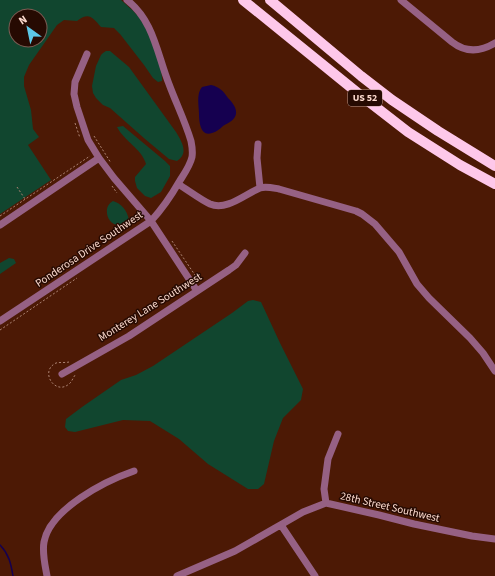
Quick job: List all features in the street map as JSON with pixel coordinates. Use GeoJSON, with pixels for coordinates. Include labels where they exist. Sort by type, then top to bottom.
{"type":"FeatureCollection","features":[{"type":"Feature","properties":{"kind":"highway","name":"US 52"},"geometry":{"type":"LineString","coordinates":[[243,0],[408,132],[460,165],[495,184]]}},
{"type":"Feature","properties":{"kind":"highway","name":"US 52"},"geometry":{"type":"LineString","coordinates":[[270,0],[392,100],[438,131],[495,166]]}},
{"type":"Feature","properties":{"kind":"street","name":"Ponderosa Drive Southwest"},"geometry":{"type":"LineString","coordinates":[[0,321],[151,220],[172,196],[191,162],[191,141],[168,83],[150,28],[139,11],[127,0]]}},
{"type":"Feature","properties":{"kind":"street"},"geometry":{"type":"LineString","coordinates":[[401,0],[460,48],[479,50],[495,44]]}},
{"type":"Feature","properties":{"kind":"street"},"geometry":{"type":"LineString","coordinates":[[87,54],[76,82],[74,94],[84,130],[99,158],[114,178],[151,220],[197,291]]}},
{"type":"Feature","properties":{"kind":"street"},"geometry":{"type":"LineString","coordinates":[[258,144],[257,158],[260,188]]}},
{"type":"Feature","properties":{"kind":"street"},"geometry":{"type":"LineString","coordinates":[[0,224],[99,158]]}},
{"type":"Feature","properties":{"kind":"street"},"geometry":{"type":"LineString","coordinates":[[178,184],[211,204],[225,205],[260,188],[265,188],[279,189],[362,214],[375,224],[399,252],[418,284],[429,298],[470,338],[483,353],[495,371]]}},
{"type":"Feature","properties":{"kind":"street","name":"Monterey Lane Southwest"},"geometry":{"type":"LineString","coordinates":[[62,374],[129,336],[233,267],[245,253]]}},
{"type":"Feature","properties":{"kind":"street"},"geometry":{"type":"LineString","coordinates":[[326,503],[324,489],[328,459],[338,434]]}},
{"type":"Feature","properties":{"kind":"street"},"geometry":{"type":"LineString","coordinates":[[47,576],[44,564],[44,541],[48,531],[60,515],[93,490],[120,476],[134,471]]}},
{"type":"Feature","properties":{"kind":"street","name":"28th Street Southwest"},"geometry":{"type":"LineString","coordinates":[[177,576],[236,551],[303,512],[326,503],[414,524],[472,536],[495,539]]}},
{"type":"Feature","properties":{"kind":"street"},"geometry":{"type":"LineString","coordinates":[[281,525],[315,576]]}},
{"type":"Feature","properties":{"kind":"path"},"geometry":{"type":"LineString","coordinates":[[94,136],[111,163]]}},
{"type":"Feature","properties":{"kind":"path"},"geometry":{"type":"LineString","coordinates":[[0,216],[90,155]]}},
{"type":"Feature","properties":{"kind":"path"},"geometry":{"type":"LineString","coordinates":[[17,187],[25,200]]}},
{"type":"Feature","properties":{"kind":"path"},"geometry":{"type":"LineString","coordinates":[[172,240],[200,282]]}},
{"type":"Feature","properties":{"kind":"path"},"geometry":{"type":"LineString","coordinates":[[0,330],[78,278]]}},
{"type":"Feature","properties":{"kind":"path"},"geometry":{"type":"LineString","coordinates":[[51,382],[48,376],[53,365],[60,362],[70,362]]}},
{"type":"Feature","properties":{"kind":"green space"},"geometry":{"type":"Polygon","coordinates":[[[0,0],[121,0],[137,15],[146,28],[157,56],[162,74],[162,81],[158,82],[153,78],[114,28],[101,27],[93,18],[87,16],[77,21],[64,20],[57,25],[48,38],[48,8],[8,8],[8,48],[41,48],[29,65],[24,77],[24,86],[31,110],[33,129],[39,137],[28,145],[51,180],[0,214],[0,0]]]}},
{"type":"Feature","properties":{"kind":"green space"},"geometry":{"type":"Polygon","coordinates":[[[106,51],[110,51],[129,67],[176,132],[182,143],[184,151],[181,158],[177,161],[169,159],[110,108],[103,105],[96,98],[93,93],[92,86],[96,66],[101,55],[106,51]]]}},
{"type":"Feature","properties":{"kind":"green space"},"geometry":{"type":"Polygon","coordinates":[[[123,126],[170,166],[170,176],[161,192],[151,198],[145,196],[137,188],[135,177],[146,164],[141,154],[124,137],[117,127],[123,126]]]}},
{"type":"Feature","properties":{"kind":"green space"},"geometry":{"type":"Polygon","coordinates":[[[113,201],[124,208],[127,213],[129,220],[123,224],[117,225],[112,223],[109,219],[107,209],[109,204],[113,201]]]}},
{"type":"Feature","properties":{"kind":"green space"},"geometry":{"type":"Polygon","coordinates":[[[9,258],[14,259],[16,263],[0,274],[0,263],[9,258]]]}},
{"type":"Feature","properties":{"kind":"green space"},"geometry":{"type":"Polygon","coordinates":[[[253,300],[261,302],[303,389],[301,400],[283,418],[274,441],[264,484],[258,489],[248,489],[208,464],[179,439],[150,421],[123,420],[75,432],[68,431],[65,427],[66,419],[121,380],[136,375],[153,366],[248,301],[253,300]]]}},
{"type":"Feature","properties":{"kind":"shaded area"},"geometry":{"type":"Polygon","coordinates":[[[211,85],[219,88],[224,93],[234,105],[236,114],[231,121],[213,133],[208,134],[203,131],[200,125],[198,97],[202,87],[211,85]]]}},
{"type":"Feature","properties":{"kind":"waterway"},"geometry":{"type":"LineString","coordinates":[[0,545],[6,552],[9,559],[13,576]]}}]}
